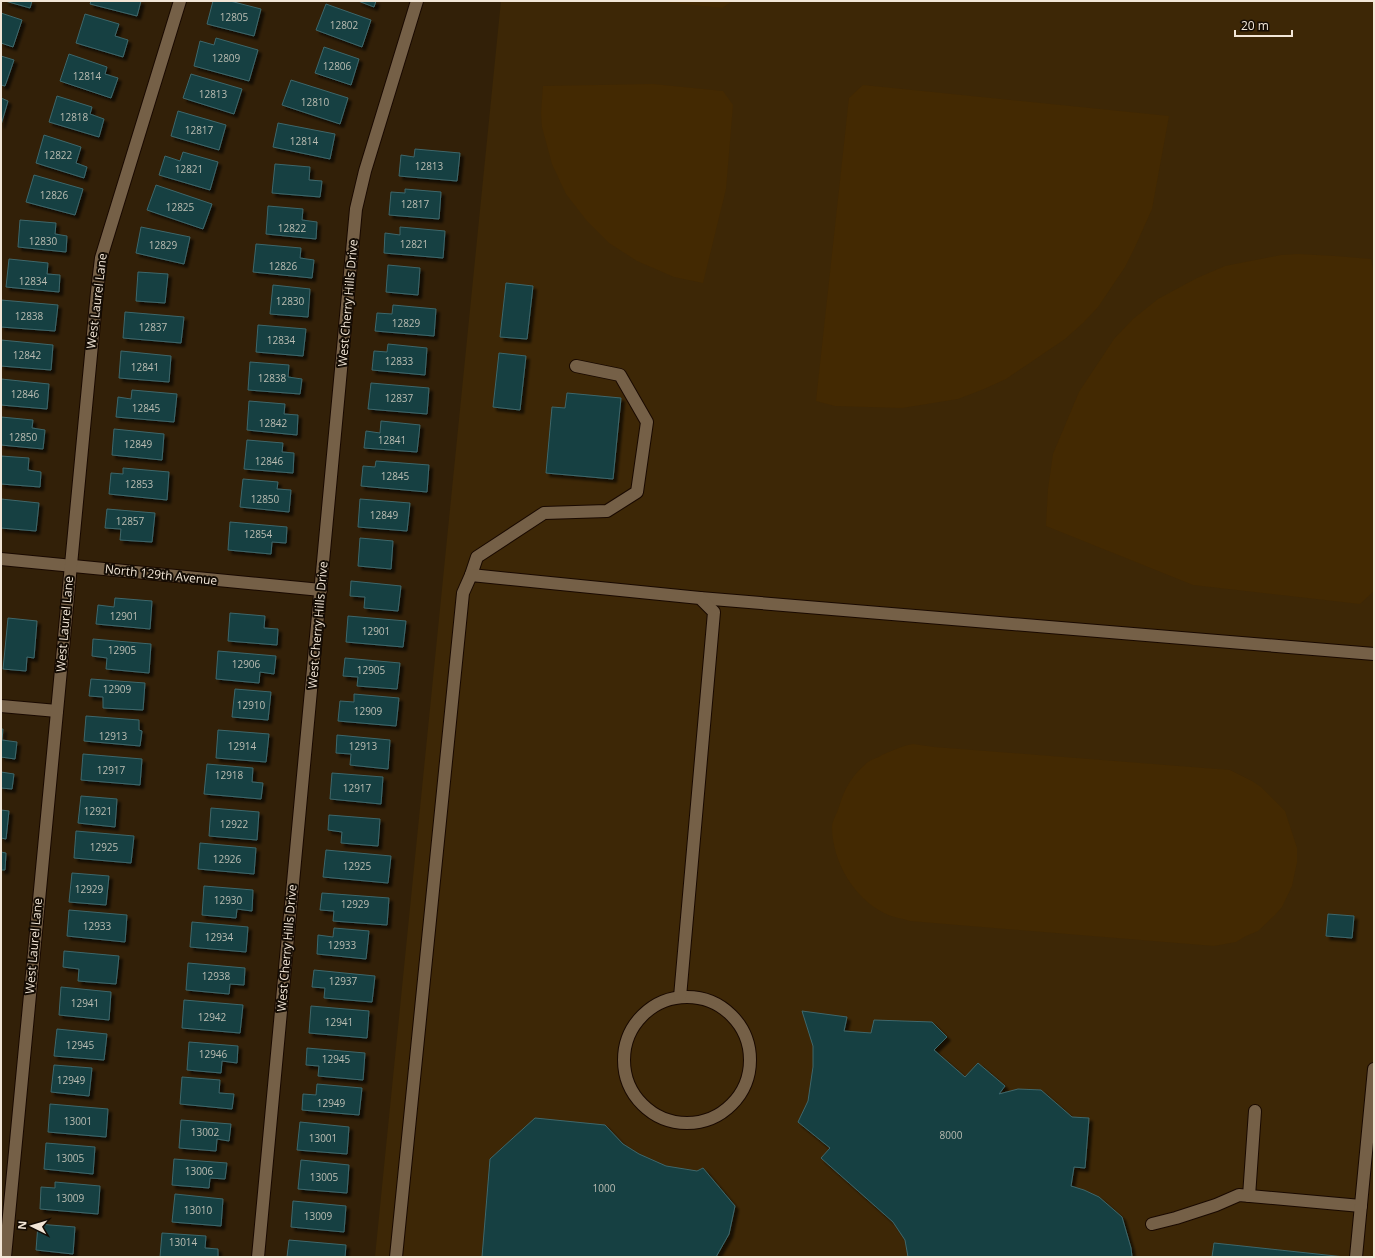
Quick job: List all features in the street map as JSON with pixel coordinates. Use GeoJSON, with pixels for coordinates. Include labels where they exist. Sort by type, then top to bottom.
{"type":"FeatureCollection","features":[{"type":"Feature","properties":{"kind":"street","name":"West Laurel Lane"},"geometry":{"type":"LineString","coordinates":[[5,1257],[101,258],[180,1]]}},
{"type":"Feature","properties":{"kind":"street","name":"West Cherry Hills Drive"},"geometry":{"type":"LineString","coordinates":[[258,1257],[356,209],[364,171],[417,1]]}},
{"type":"Feature","properties":{"kind":"street"},"geometry":{"type":"LineString","coordinates":[[396,1257],[463,593],[477,557],[544,513],[607,511],[637,492],[647,422],[620,375],[576,366]]}},
{"type":"Feature","properties":{"kind":"street","name":"North 129th Avenue"},"geometry":{"type":"LineString","coordinates":[[1,559],[321,590]]}},
{"type":"Feature","properties":{"kind":"street"},"geometry":{"type":"LineString","coordinates":[[471,575],[700,598],[1374,654]]}},
{"type":"Feature","properties":{"kind":"street"},"geometry":{"type":"LineString","coordinates":[[680,997],[714,612],[700,598]]}},
{"type":"Feature","properties":{"kind":"street"},"geometry":{"type":"LineString","coordinates":[[1,706],[57,711]]}},
{"type":"Feature","properties":{"kind":"street"},"geometry":{"type":"LineString","coordinates":[[680,997],[699,997],[716,1003],[727,1011],[732,1015],[743,1030],[750,1048],[750,1067],[745,1085],[735,1101],[721,1114],[703,1121],[685,1123],[666,1120],[649,1110],[636,1097],[626,1074],[624,1062],[625,1046],[631,1031],[639,1018],[651,1008],[665,1000],[680,997]]}},
{"type":"Feature","properties":{"kind":"street"},"geometry":{"type":"LineString","coordinates":[[1356,1257],[1374,1069]]}},
{"type":"Feature","properties":{"kind":"street"},"geometry":{"type":"LineString","coordinates":[[1249,1196],[1255,1111]]}},
{"type":"Feature","properties":{"kind":"street"},"geometry":{"type":"LineString","coordinates":[[1152,1224],[1216,1205],[1239,1195],[1361,1206]]}},
{"type":"Feature","properties":{"kind":"shaded area"},"geometry":{"type":"Polygon","coordinates":[[[501,1],[1374,1],[1374,1257],[375,1257],[501,1]]]}},
{"type":"Feature","properties":{"kind":"shaded area"},"geometry":{"type":"Polygon","coordinates":[[[652,1],[733,1],[722,8],[652,1]]]}},
{"type":"Feature","properties":{"kind":"shaded area"},"geometry":{"type":"Polygon","coordinates":[[[653,84],[723,91],[733,105],[726,189],[703,283],[674,277],[637,261],[609,243],[587,221],[566,194],[552,164],[542,127],[541,113],[543,86],[653,84]]]}},
{"type":"Feature","properties":{"kind":"shaded area"},"geometry":{"type":"Polygon","coordinates":[[[863,85],[1169,116],[1152,209],[1125,267],[1098,307],[1065,339],[1006,379],[958,399],[902,408],[835,406],[816,401],[849,98],[863,85]]]}},
{"type":"Feature","properties":{"kind":"shaded area"},"geometry":{"type":"Polygon","coordinates":[[[1298,254],[1371,259],[1374,275],[1374,591],[1360,604],[1193,585],[1046,526],[1048,489],[1053,454],[1079,392],[1114,339],[1133,319],[1158,299],[1197,278],[1225,266],[1281,255],[1298,254]]]}},
{"type":"Feature","properties":{"kind":"shaded area"},"geometry":{"type":"Polygon","coordinates":[[[913,744],[934,747],[1230,770],[1261,787],[1285,811],[1297,848],[1297,862],[1292,886],[1282,907],[1258,931],[1236,942],[1214,946],[910,921],[890,916],[873,906],[854,888],[841,866],[836,853],[833,841],[832,825],[846,788],[863,767],[870,761],[886,753],[913,744]]]}},
{"type":"Feature","properties":{"kind":"building"},"geometry":{"type":"Polygon","coordinates":[[[5,1],[32,1],[30,8],[5,1]]]}},
{"type":"Feature","properties":{"kind":"building"},"geometry":{"type":"Polygon","coordinates":[[[91,1],[141,1],[137,16],[90,4],[91,1]]]}},
{"type":"Feature","properties":{"kind":"building"},"geometry":{"type":"Polygon","coordinates":[[[213,1],[230,1],[261,9],[254,36],[207,24],[213,1]]]}},
{"type":"Feature","properties":{"kind":"building"},"geometry":{"type":"Polygon","coordinates":[[[358,1],[376,1],[374,7],[358,1]]]}},
{"type":"Feature","properties":{"kind":"building"},"geometry":{"type":"Polygon","coordinates":[[[326,4],[371,20],[362,47],[316,30],[326,4]]]}},
{"type":"Feature","properties":{"kind":"building"},"geometry":{"type":"Polygon","coordinates":[[[1,13],[22,20],[13,47],[1,43],[1,13]]]}},
{"type":"Feature","properties":{"kind":"building"},"geometry":{"type":"Polygon","coordinates":[[[85,14],[119,24],[115,36],[128,40],[123,57],[76,43],[85,14]]]}},
{"type":"Feature","properties":{"kind":"building"},"geometry":{"type":"Polygon","coordinates":[[[216,38],[258,50],[249,81],[194,66],[200,41],[214,45],[216,38]]]}},
{"type":"Feature","properties":{"kind":"building"},"geometry":{"type":"Polygon","coordinates":[[[324,47],[359,59],[351,85],[315,73],[324,47]]]}},
{"type":"Feature","properties":{"kind":"building"},"geometry":{"type":"Polygon","coordinates":[[[69,54],[107,67],[105,74],[118,78],[111,98],[60,81],[69,54]]]}},
{"type":"Feature","properties":{"kind":"building"},"geometry":{"type":"Polygon","coordinates":[[[1,56],[14,60],[5,86],[1,85],[1,56]]]}},
{"type":"Feature","properties":{"kind":"building"},"geometry":{"type":"Polygon","coordinates":[[[191,74],[242,89],[234,114],[183,98],[191,74]]]}},
{"type":"Feature","properties":{"kind":"building"},"geometry":{"type":"Polygon","coordinates":[[[291,80],[348,98],[340,124],[282,105],[291,80]]]}},
{"type":"Feature","properties":{"kind":"building"},"geometry":{"type":"Polygon","coordinates":[[[57,96],[92,107],[90,114],[104,119],[99,137],[49,122],[57,96]]]}},
{"type":"Feature","properties":{"kind":"building"},"geometry":{"type":"Polygon","coordinates":[[[1,98],[8,101],[1,125],[1,98]]]}},
{"type":"Feature","properties":{"kind":"building"},"geometry":{"type":"Polygon","coordinates":[[[178,111],[226,125],[219,150],[171,136],[178,111]]]}},
{"type":"Feature","properties":{"kind":"building"},"geometry":{"type":"Polygon","coordinates":[[[278,123],[335,134],[330,159],[273,147],[278,123]]]}},
{"type":"Feature","properties":{"kind":"building"},"geometry":{"type":"Polygon","coordinates":[[[44,135],[81,147],[76,163],[87,167],[84,178],[36,163],[44,135]]]}},
{"type":"Feature","properties":{"kind":"building"},"geometry":{"type":"Polygon","coordinates":[[[415,149],[460,153],[457,181],[399,176],[401,155],[414,157],[415,149]]]}},
{"type":"Feature","properties":{"kind":"building"},"geometry":{"type":"Polygon","coordinates":[[[183,152],[218,162],[210,190],[159,175],[165,156],[180,161],[183,152]]]}},
{"type":"Feature","properties":{"kind":"building"},"geometry":{"type":"Polygon","coordinates":[[[275,164],[310,167],[309,180],[322,181],[320,197],[272,193],[275,164]]]}},
{"type":"Feature","properties":{"kind":"building"},"geometry":{"type":"Polygon","coordinates":[[[34,175],[83,189],[75,215],[26,202],[34,175]]]}},
{"type":"Feature","properties":{"kind":"building"},"geometry":{"type":"Polygon","coordinates":[[[156,185],[212,204],[203,229],[147,210],[156,185]]]}},
{"type":"Feature","properties":{"kind":"building"},"geometry":{"type":"Polygon","coordinates":[[[405,189],[441,192],[439,219],[389,215],[391,192],[405,193],[405,189]]]}},
{"type":"Feature","properties":{"kind":"building"},"geometry":{"type":"Polygon","coordinates":[[[268,206],[303,209],[302,220],[317,222],[316,239],[266,234],[268,206]]]}},
{"type":"Feature","properties":{"kind":"building"},"geometry":{"type":"Polygon","coordinates":[[[20,220],[56,223],[55,234],[67,236],[66,252],[18,247],[20,220]]]}},
{"type":"Feature","properties":{"kind":"building"},"geometry":{"type":"Polygon","coordinates":[[[141,227],[190,237],[184,264],[136,253],[141,227]]]}},
{"type":"Feature","properties":{"kind":"building"},"geometry":{"type":"Polygon","coordinates":[[[400,227],[445,231],[443,258],[384,253],[385,233],[400,235],[400,227]]]}},
{"type":"Feature","properties":{"kind":"building"},"geometry":{"type":"Polygon","coordinates":[[[256,244],[301,248],[300,258],[314,260],[312,278],[253,272],[256,244]]]}},
{"type":"Feature","properties":{"kind":"building"},"geometry":{"type":"Polygon","coordinates":[[[9,259],[48,263],[47,274],[60,275],[59,292],[6,287],[9,259]]]}},
{"type":"Feature","properties":{"kind":"building"},"geometry":{"type":"Polygon","coordinates":[[[388,265],[420,268],[418,295],[386,292],[388,265]]]}},
{"type":"Feature","properties":{"kind":"building"},"geometry":{"type":"Polygon","coordinates":[[[138,272],[168,274],[165,303],[136,301],[138,272]]]}},
{"type":"Feature","properties":{"kind":"building"},"geometry":{"type":"Polygon","coordinates":[[[506,283],[533,286],[527,339],[500,337],[506,283]]]}},
{"type":"Feature","properties":{"kind":"building"},"geometry":{"type":"Polygon","coordinates":[[[273,285],[310,289],[308,317],[270,314],[273,285]]]}},
{"type":"Feature","properties":{"kind":"building"},"geometry":{"type":"Polygon","coordinates":[[[1,300],[58,305],[55,331],[1,327],[1,300]]]}},
{"type":"Feature","properties":{"kind":"building"},"geometry":{"type":"Polygon","coordinates":[[[393,305],[436,309],[434,336],[375,331],[377,313],[392,314],[393,305]]]}},
{"type":"Feature","properties":{"kind":"building"},"geometry":{"type":"Polygon","coordinates":[[[125,312],[184,317],[181,343],[123,338],[125,312]]]}},
{"type":"Feature","properties":{"kind":"building"},"geometry":{"type":"Polygon","coordinates":[[[258,325],[306,329],[303,356],[256,352],[258,325]]]}},
{"type":"Feature","properties":{"kind":"building"},"geometry":{"type":"Polygon","coordinates":[[[1,340],[53,345],[51,370],[1,366],[1,340]]]}},
{"type":"Feature","properties":{"kind":"building"},"geometry":{"type":"Polygon","coordinates":[[[388,344],[427,348],[425,375],[372,370],[374,351],[387,352],[388,344]]]}},
{"type":"Feature","properties":{"kind":"building"},"geometry":{"type":"Polygon","coordinates":[[[121,351],[171,356],[169,382],[119,378],[121,351]]]}},
{"type":"Feature","properties":{"kind":"building"},"geometry":{"type":"Polygon","coordinates":[[[499,353],[526,356],[520,410],[493,407],[499,353]]]}},
{"type":"Feature","properties":{"kind":"building"},"geometry":{"type":"Polygon","coordinates":[[[250,362],[289,365],[288,377],[302,379],[300,394],[248,390],[250,362]]]}},
{"type":"Feature","properties":{"kind":"building"},"geometry":{"type":"Polygon","coordinates":[[[1,379],[49,384],[47,409],[1,405],[1,379]]]}},
{"type":"Feature","properties":{"kind":"building"},"geometry":{"type":"Polygon","coordinates":[[[371,383],[429,388],[427,414],[368,409],[371,383]]]}},
{"type":"Feature","properties":{"kind":"building"},"geometry":{"type":"Polygon","coordinates":[[[132,390],[177,394],[174,422],[116,417],[118,397],[131,399],[132,390]]]}},
{"type":"Feature","properties":{"kind":"building"},"geometry":{"type":"Polygon","coordinates":[[[567,393],[621,398],[613,479],[546,473],[552,407],[565,408],[567,393]]]}},
{"type":"Feature","properties":{"kind":"building"},"geometry":{"type":"Polygon","coordinates":[[[249,401],[285,404],[284,414],[298,415],[297,435],[247,430],[249,401]]]}},
{"type":"Feature","properties":{"kind":"building"},"geometry":{"type":"Polygon","coordinates":[[[1,417],[33,420],[32,428],[45,430],[43,449],[1,445],[1,417]]]}},
{"type":"Feature","properties":{"kind":"building"},"geometry":{"type":"Polygon","coordinates":[[[381,421],[420,425],[417,452],[364,448],[366,431],[380,433],[381,421]]]}},
{"type":"Feature","properties":{"kind":"building"},"geometry":{"type":"Polygon","coordinates":[[[114,429],[164,434],[162,460],[112,455],[114,429]]]}},
{"type":"Feature","properties":{"kind":"building"},"geometry":{"type":"Polygon","coordinates":[[[247,440],[283,443],[282,452],[294,453],[293,473],[244,469],[247,440]]]}},
{"type":"Feature","properties":{"kind":"building"},"geometry":{"type":"Polygon","coordinates":[[[1,456],[29,458],[28,470],[41,472],[40,487],[1,484],[1,456]]]}},
{"type":"Feature","properties":{"kind":"building"},"geometry":{"type":"Polygon","coordinates":[[[376,461],[429,465],[427,492],[361,486],[363,466],[375,467],[376,461]]]}},
{"type":"Feature","properties":{"kind":"building"},"geometry":{"type":"Polygon","coordinates":[[[123,468],[169,472],[167,500],[109,494],[111,473],[123,474],[123,468]]]}},
{"type":"Feature","properties":{"kind":"building"},"geometry":{"type":"Polygon","coordinates":[[[243,479],[278,482],[277,489],[291,490],[289,512],[240,507],[243,479]]]}},
{"type":"Feature","properties":{"kind":"building"},"geometry":{"type":"Polygon","coordinates":[[[1,499],[39,503],[36,531],[1,528],[1,499]]]}},
{"type":"Feature","properties":{"kind":"building"},"geometry":{"type":"Polygon","coordinates":[[[360,499],[410,503],[407,531],[358,527],[360,499]]]}},
{"type":"Feature","properties":{"kind":"building"},"geometry":{"type":"Polygon","coordinates":[[[107,509],[155,513],[152,542],[120,540],[121,529],[105,528],[107,509]]]}},
{"type":"Feature","properties":{"kind":"building"},"geometry":{"type":"Polygon","coordinates":[[[230,522],[287,527],[286,543],[272,542],[271,554],[228,550],[230,522]]]}},
{"type":"Feature","properties":{"kind":"building"},"geometry":{"type":"Polygon","coordinates":[[[360,538],[393,541],[391,569],[358,566],[360,538]]]}},
{"type":"Feature","properties":{"kind":"building"},"geometry":{"type":"Polygon","coordinates":[[[351,581],[401,586],[398,611],[364,608],[365,597],[350,596],[351,581]]]}},
{"type":"Feature","properties":{"kind":"building"},"geometry":{"type":"Polygon","coordinates":[[[115,598],[152,601],[150,629],[96,624],[98,605],[114,607],[115,598]]]}},
{"type":"Feature","properties":{"kind":"building"},"geometry":{"type":"Polygon","coordinates":[[[230,613],[265,616],[264,628],[278,629],[277,645],[228,641],[230,613]]]}},
{"type":"Feature","properties":{"kind":"building"},"geometry":{"type":"Polygon","coordinates":[[[348,616],[406,621],[403,647],[346,642],[348,616]]]}},
{"type":"Feature","properties":{"kind":"building"},"geometry":{"type":"Polygon","coordinates":[[[8,618],[37,621],[34,658],[27,657],[26,671],[3,669],[8,618]]]}},
{"type":"Feature","properties":{"kind":"building"},"geometry":{"type":"Polygon","coordinates":[[[93,639],[151,644],[149,673],[106,669],[107,658],[92,656],[93,639]]]}},
{"type":"Feature","properties":{"kind":"building"},"geometry":{"type":"Polygon","coordinates":[[[218,651],[276,656],[274,674],[260,672],[259,683],[216,679],[218,651]]]}},
{"type":"Feature","properties":{"kind":"building"},"geometry":{"type":"Polygon","coordinates":[[[345,658],[400,663],[397,689],[357,686],[358,677],[343,676],[345,658]]]}},
{"type":"Feature","properties":{"kind":"building"},"geometry":{"type":"Polygon","coordinates":[[[91,679],[145,683],[143,710],[103,708],[103,697],[89,696],[91,679]]]}},
{"type":"Feature","properties":{"kind":"building"},"geometry":{"type":"Polygon","coordinates":[[[235,689],[271,692],[268,720],[232,717],[235,689]]]}},
{"type":"Feature","properties":{"kind":"building"},"geometry":{"type":"Polygon","coordinates":[[[354,694],[399,698],[396,726],[338,721],[340,701],[354,702],[354,694]]]}},
{"type":"Feature","properties":{"kind":"building"},"geometry":{"type":"Polygon","coordinates":[[[86,716],[139,720],[139,730],[142,731],[140,746],[84,741],[86,716]]]}},
{"type":"Feature","properties":{"kind":"building"},"geometry":{"type":"Polygon","coordinates":[[[1,729],[3,729],[2,740],[17,742],[15,759],[1,757],[1,729]]]}},
{"type":"Feature","properties":{"kind":"building"},"geometry":{"type":"Polygon","coordinates":[[[218,730],[269,734],[266,762],[216,758],[218,730]]]}},
{"type":"Feature","properties":{"kind":"building"},"geometry":{"type":"Polygon","coordinates":[[[337,735],[390,740],[388,769],[350,765],[351,754],[336,753],[337,735]]]}},
{"type":"Feature","properties":{"kind":"building"},"geometry":{"type":"Polygon","coordinates":[[[83,754],[142,759],[140,785],[81,780],[83,754]]]}},
{"type":"Feature","properties":{"kind":"building"},"geometry":{"type":"Polygon","coordinates":[[[207,764],[253,768],[252,782],[263,783],[261,799],[204,794],[207,764]]]}},
{"type":"Feature","properties":{"kind":"building"},"geometry":{"type":"Polygon","coordinates":[[[1,772],[14,774],[12,789],[1,788],[1,772]]]}},
{"type":"Feature","properties":{"kind":"building"},"geometry":{"type":"Polygon","coordinates":[[[332,773],[383,777],[381,804],[330,799],[332,773]]]}},
{"type":"Feature","properties":{"kind":"building"},"geometry":{"type":"Polygon","coordinates":[[[81,796],[117,799],[115,827],[78,823],[81,796]]]}},
{"type":"Feature","properties":{"kind":"building"},"geometry":{"type":"Polygon","coordinates":[[[211,808],[259,812],[257,840],[209,836],[211,808]]]}},
{"type":"Feature","properties":{"kind":"building"},"geometry":{"type":"Polygon","coordinates":[[[1,810],[9,811],[6,839],[1,838],[1,810]]]}},
{"type":"Feature","properties":{"kind":"building"},"geometry":{"type":"Polygon","coordinates":[[[329,815],[380,819],[378,846],[341,843],[342,832],[328,830],[329,815]]]}},
{"type":"Feature","properties":{"kind":"building"},"geometry":{"type":"Polygon","coordinates":[[[76,831],[134,836],[131,863],[74,858],[76,831]]]}},
{"type":"Feature","properties":{"kind":"building"},"geometry":{"type":"Polygon","coordinates":[[[200,843],[256,848],[254,874],[198,869],[200,843]]]}},
{"type":"Feature","properties":{"kind":"building"},"geometry":{"type":"Polygon","coordinates":[[[326,850],[391,856],[388,883],[323,877],[326,850]]]}},
{"type":"Feature","properties":{"kind":"building"},"geometry":{"type":"Polygon","coordinates":[[[1,852],[6,853],[5,870],[1,870],[1,852]]]}},
{"type":"Feature","properties":{"kind":"building"},"geometry":{"type":"Polygon","coordinates":[[[72,873],[109,876],[106,905],[69,902],[72,873]]]}},
{"type":"Feature","properties":{"kind":"building"},"geometry":{"type":"Polygon","coordinates":[[[204,886],[253,890],[252,911],[237,909],[236,918],[202,915],[204,886]]]}},
{"type":"Feature","properties":{"kind":"building"},"geometry":{"type":"Polygon","coordinates":[[[322,893],[389,898],[387,925],[333,921],[334,911],[320,910],[322,893]]]}},
{"type":"Feature","properties":{"kind":"building"},"geometry":{"type":"Polygon","coordinates":[[[69,910],[127,915],[125,942],[67,936],[69,910]]]}},
{"type":"Feature","properties":{"kind":"building"},"geometry":{"type":"Polygon","coordinates":[[[1328,914],[1354,916],[1352,938],[1326,936],[1328,914]]]}},
{"type":"Feature","properties":{"kind":"building"},"geometry":{"type":"Polygon","coordinates":[[[192,922],[248,927],[246,952],[190,947],[192,922]]]}},
{"type":"Feature","properties":{"kind":"building"},"geometry":{"type":"Polygon","coordinates":[[[334,928],[369,931],[366,959],[317,954],[318,935],[333,937],[334,928]]]}},
{"type":"Feature","properties":{"kind":"building"},"geometry":{"type":"Polygon","coordinates":[[[64,951],[119,956],[116,984],[78,981],[79,969],[63,967],[64,951]]]}},
{"type":"Feature","properties":{"kind":"building"},"geometry":{"type":"Polygon","coordinates":[[[188,963],[245,968],[244,985],[230,984],[229,994],[186,990],[188,963]]]}},
{"type":"Feature","properties":{"kind":"building"},"geometry":{"type":"Polygon","coordinates":[[[314,970],[375,976],[372,1002],[324,998],[325,988],[312,987],[314,970]]]}},
{"type":"Feature","properties":{"kind":"building"},"geometry":{"type":"Polygon","coordinates":[[[61,987],[111,992],[109,1020],[59,1015],[61,987]]]}},
{"type":"Feature","properties":{"kind":"building"},"geometry":{"type":"Polygon","coordinates":[[[184,1000],[243,1005],[240,1033],[182,1028],[184,1000]]]}},
{"type":"Feature","properties":{"kind":"building"},"geometry":{"type":"Polygon","coordinates":[[[311,1006],[369,1011],[367,1038],[309,1033],[311,1006]]]}},
{"type":"Feature","properties":{"kind":"building"},"geometry":{"type":"Polygon","coordinates":[[[802,1011],[847,1017],[844,1031],[871,1033],[874,1020],[932,1022],[947,1037],[934,1050],[965,1077],[978,1063],[1005,1086],[999,1094],[1018,1089],[1041,1090],[1072,1117],[1089,1118],[1085,1168],[1074,1167],[1071,1186],[1099,1197],[1122,1217],[1131,1248],[1132,1257],[908,1257],[905,1240],[893,1222],[821,1158],[830,1148],[798,1122],[808,1101],[813,1067],[813,1046],[802,1011]]]}},
{"type":"Feature","properties":{"kind":"building"},"geometry":{"type":"Polygon","coordinates":[[[57,1029],[107,1034],[104,1060],[54,1056],[57,1029]]]}},
{"type":"Feature","properties":{"kind":"building"},"geometry":{"type":"Polygon","coordinates":[[[189,1042],[238,1046],[237,1063],[222,1061],[221,1073],[187,1070],[189,1042]]]}},
{"type":"Feature","properties":{"kind":"building"},"geometry":{"type":"Polygon","coordinates":[[[307,1048],[365,1053],[363,1080],[318,1076],[319,1066],[306,1065],[307,1048]]]}},
{"type":"Feature","properties":{"kind":"building"},"geometry":{"type":"Polygon","coordinates":[[[54,1065],[92,1068],[89,1096],[51,1092],[54,1065]]]}},
{"type":"Feature","properties":{"kind":"building"},"geometry":{"type":"Polygon","coordinates":[[[182,1077],[220,1080],[219,1093],[234,1094],[232,1109],[180,1104],[182,1077]]]}},
{"type":"Feature","properties":{"kind":"building"},"geometry":{"type":"Polygon","coordinates":[[[317,1084],[362,1088],[359,1115],[302,1110],[303,1094],[316,1095],[317,1084]]]}},
{"type":"Feature","properties":{"kind":"building"},"geometry":{"type":"Polygon","coordinates":[[[50,1104],[108,1109],[106,1137],[48,1132],[50,1104]]]}},
{"type":"Feature","properties":{"kind":"building"},"geometry":{"type":"Polygon","coordinates":[[[535,1118],[605,1125],[623,1144],[639,1154],[666,1166],[697,1171],[703,1168],[735,1206],[729,1234],[716,1257],[482,1257],[490,1159],[535,1118]]]}},
{"type":"Feature","properties":{"kind":"building"},"geometry":{"type":"Polygon","coordinates":[[[181,1120],[231,1124],[229,1141],[217,1139],[216,1151],[179,1148],[181,1120]]]}},
{"type":"Feature","properties":{"kind":"building"},"geometry":{"type":"Polygon","coordinates":[[[300,1122],[349,1127],[347,1154],[297,1150],[300,1122]]]}},
{"type":"Feature","properties":{"kind":"building"},"geometry":{"type":"Polygon","coordinates":[[[46,1143],[95,1147],[93,1174],[44,1169],[46,1143]]]}},
{"type":"Feature","properties":{"kind":"building"},"geometry":{"type":"Polygon","coordinates":[[[174,1159],[227,1163],[225,1179],[210,1178],[209,1188],[172,1185],[174,1159]]]}},
{"type":"Feature","properties":{"kind":"building"},"geometry":{"type":"Polygon","coordinates":[[[301,1160],[349,1165],[347,1193],[298,1189],[301,1160]]]}},
{"type":"Feature","properties":{"kind":"building"},"geometry":{"type":"Polygon","coordinates":[[[55,1182],[100,1186],[98,1214],[40,1209],[41,1187],[55,1188],[55,1182]]]}},
{"type":"Feature","properties":{"kind":"building"},"geometry":{"type":"Polygon","coordinates":[[[175,1194],[223,1199],[221,1226],[172,1222],[175,1194]]]}},
{"type":"Feature","properties":{"kind":"building"},"geometry":{"type":"Polygon","coordinates":[[[293,1201],[346,1206],[344,1232],[291,1227],[293,1201]]]}},
{"type":"Feature","properties":{"kind":"building"},"geometry":{"type":"Polygon","coordinates":[[[38,1224],[75,1227],[73,1254],[36,1250],[38,1224]]]}},
{"type":"Feature","properties":{"kind":"building"},"geometry":{"type":"Polygon","coordinates":[[[162,1233],[206,1236],[205,1248],[218,1249],[218,1257],[160,1257],[162,1233]]]}},
{"type":"Feature","properties":{"kind":"building"},"geometry":{"type":"Polygon","coordinates":[[[289,1240],[346,1245],[345,1257],[287,1257],[289,1240]]]}},
{"type":"Feature","properties":{"kind":"building"},"geometry":{"type":"Polygon","coordinates":[[[1214,1243],[1345,1257],[1212,1257],[1214,1243]]]}}]}
